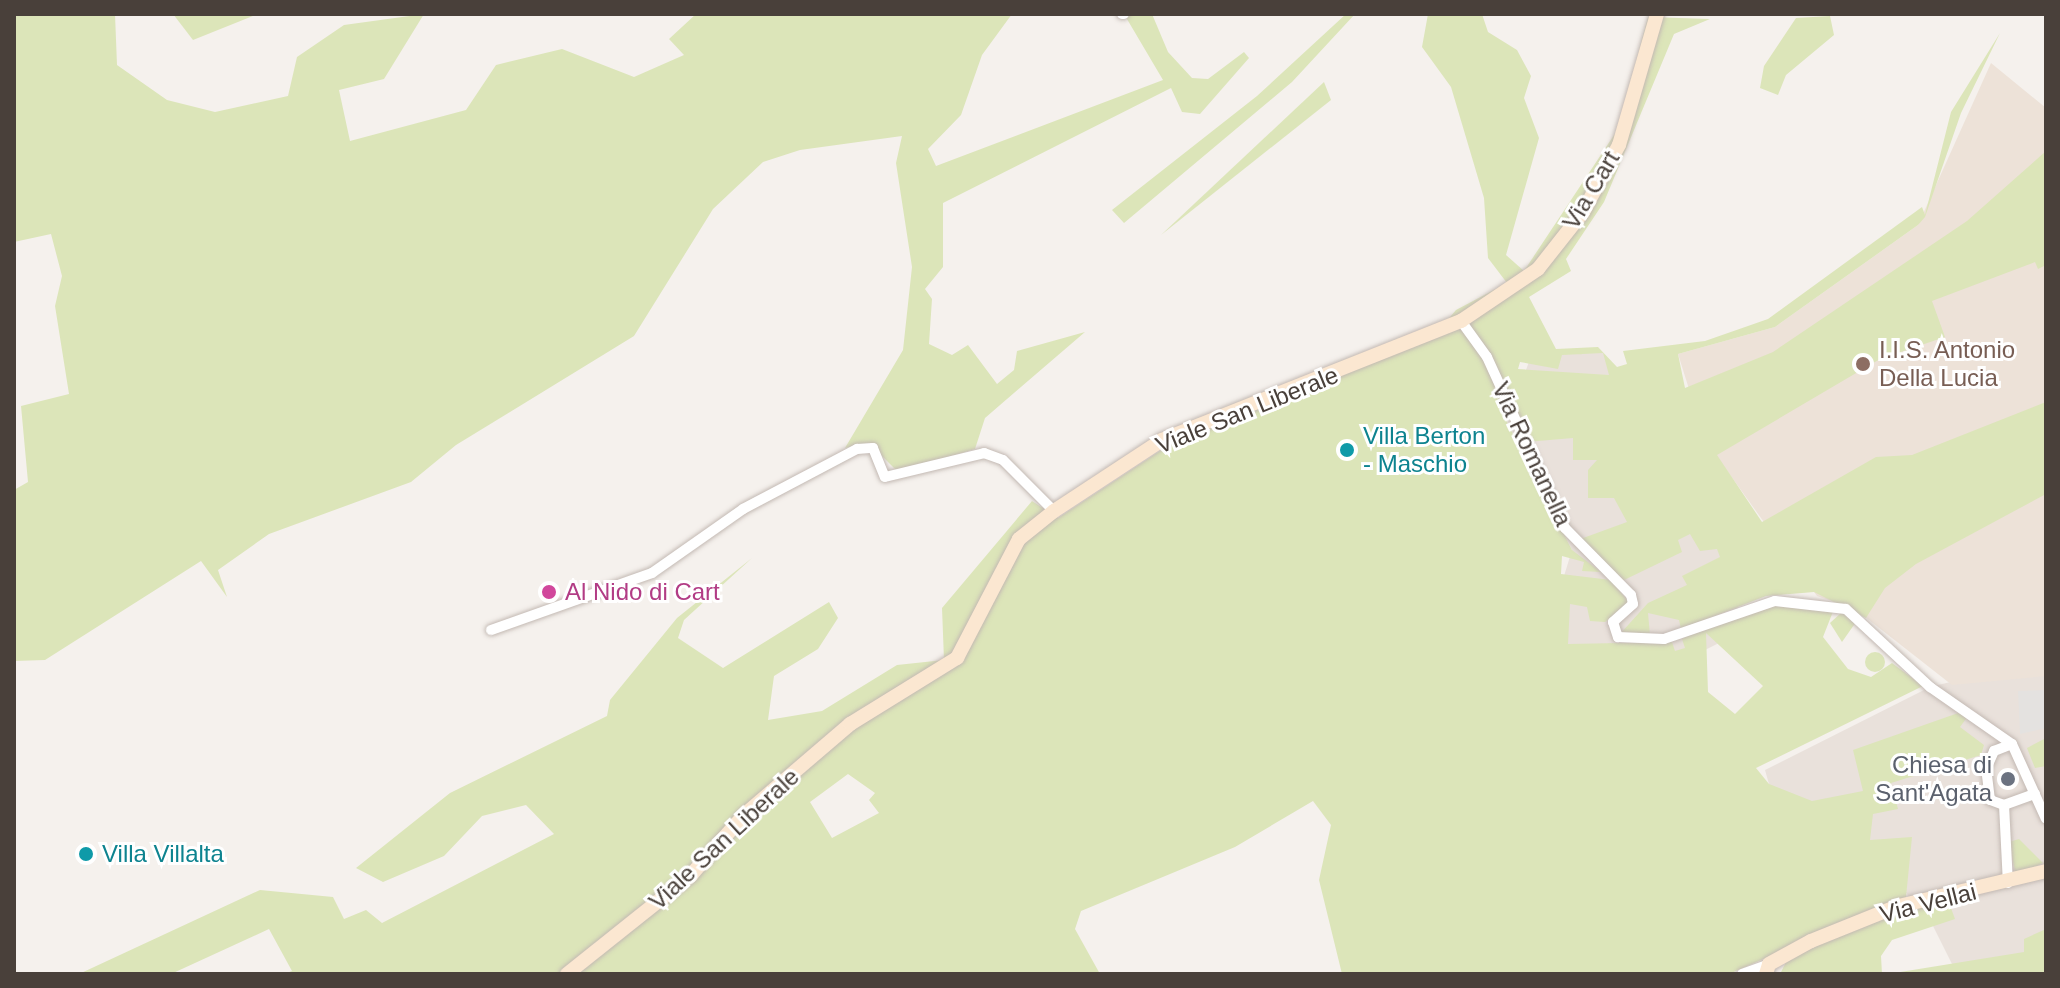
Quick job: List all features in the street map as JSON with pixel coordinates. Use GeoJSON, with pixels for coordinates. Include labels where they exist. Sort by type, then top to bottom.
{"type":"FeatureCollection","features":[{"type":"Feature","properties":{"kind":"street","name":"Via Cart"},"geometry":{"type":"LineString","coordinates":[[1461,321],[1538,269],[1583,212],[1619,145],[1657,14]]}},
{"type":"Feature","properties":{"kind":"street","name":"Viale San Liberale"},"geometry":{"type":"LineString","coordinates":[[567,974],[691,875],[744,815],[850,724],[957,658],[1019,539],[1054,511],[1162,440],[1461,321]]}},
{"type":"Feature","properties":{"kind":"street","name":"Via Romanella"},"geometry":{"type":"LineString","coordinates":[[1461,321],[1487,357],[1565,528],[1631,595],[1633,604],[1613,622],[1618,637],[1664,639],[1775,601],[1846,609],[1930,687],[2012,744]]}},
{"type":"Feature","properties":{"kind":"street"},"geometry":{"type":"LineString","coordinates":[[491,630],[652,573],[743,509],[857,449],[873,448],[885,477],[899,477],[984,453],[1003,460],[1054,511]]}},
{"type":"Feature","properties":{"kind":"street"},"geometry":{"type":"LineString","coordinates":[[2035,794],[2004,805],[1990,800],[1986,769],[1994,751],[2012,744],[2035,794],[2046,819]]}},
{"type":"Feature","properties":{"kind":"street"},"geometry":{"type":"LineString","coordinates":[[2004,805],[2008,883]]}},
{"type":"Feature","properties":{"kind":"street","name":"Via Vellai"},"geometry":{"type":"LineString","coordinates":[[1768,969],[1895,907],[2008,883],[2046,871]]}},
{"type":"Feature","properties":{"kind":"street"},"geometry":{"type":"LineString","coordinates":[[1742,974],[1768,969]]}},
{"type":"Feature","properties":{"kind":"shaded area","name":"I.I.S. Antonio Della Lucia"},"geometry":{"type":"Polygon","coordinates":[[[1991,63],[2046,108],[2046,676],[1952,685],[1855,609],[1817,596],[1705,440],[1678,354],[1775,327],[1918,225],[1991,63]]]}},
{"type":"Feature","properties":{"kind":"shaded area"},"geometry":{"type":"Polygon","coordinates":[[[1534,348],[1603,353],[1726,553],[1743,631],[1655,675],[1536,667],[1572,550],[1507,422],[1534,348]]]}},
{"type":"Feature","properties":{"kind":"shaded area"},"geometry":{"type":"Polygon","coordinates":[[[2040,660],[2046,662],[2046,969],[1957,974],[1933,926],[1877,857],[1778,816],[1765,770],[1930,687],[2040,660]]]}},
{"type":"Feature","properties":{"kind":"shaded area"},"geometry":{"type":"Polygon","coordinates":[[[2046,690],[2046,728],[2020,734],[2018,691],[2046,690]]]}},
{"type":"Feature","properties":{"kind":"green space"},"geometry":{"type":"Polygon","coordinates":[[[14,14],[115,14],[117,65],[167,100],[215,112],[288,96],[297,57],[344,25],[424,14],[384,79],[339,90],[350,141],[466,110],[496,65],[562,49],[634,77],[684,55],[669,39],[696,14],[1012,14],[982,55],[961,115],[928,149],[936,166],[1163,80],[1124,14],[1152,14],[1168,52],[1192,78],[1208,79],[1244,52],[1249,58],[1200,114],[1182,112],[1171,88],[943,203],[943,267],[925,289],[932,299],[929,344],[952,355],[968,345],[997,384],[1014,370],[1017,351],[1085,332],[985,418],[975,449],[898,472],[869,443],[845,448],[903,350],[912,267],[896,163],[902,136],[800,150],[763,162],[713,209],[634,336],[456,445],[411,482],[269,534],[218,570],[227,597],[201,561],[45,660],[14,661],[14,490],[28,482],[21,406],[69,394],[55,306],[62,276],[51,234],[14,242],[14,14]]]}},
{"type":"Feature","properties":{"kind":"green space"},"geometry":{"type":"Polygon","coordinates":[[[173,14],[258,14],[193,40],[173,14]]]}},
{"type":"Feature","properties":{"kind":"green space"},"geometry":{"type":"Polygon","coordinates":[[[1346,14],[1355,14],[1292,82],[1124,223],[1112,210],[1257,96],[1346,14]]]}},
{"type":"Feature","properties":{"kind":"green space"},"geometry":{"type":"Polygon","coordinates":[[[1428,14],[1482,14],[1488,32],[1517,50],[1531,76],[1524,98],[1539,138],[1506,255],[1524,271],[1618,129],[1648,17],[1710,19],[1674,34],[1604,202],[1566,259],[1571,271],[1529,297],[1556,349],[1598,347],[1617,367],[1627,364],[1623,351],[1705,341],[1768,319],[1922,207],[1925,215],[1951,112],[2000,33],[1961,113],[1925,217],[1918,225],[1775,327],[1678,354],[1685,388],[1773,352],[1967,221],[2046,151],[2046,265],[2038,269],[2035,262],[1932,301],[1945,337],[1880,359],[1717,455],[1762,522],[1876,457],[1912,455],[2046,402],[2046,494],[1916,564],[1885,588],[1866,618],[1814,592],[1766,596],[1681,629],[1679,620],[1648,613],[1650,635],[1620,634],[1648,603],[1687,585],[1682,576],[1720,557],[1717,549],[1700,551],[1690,534],[1678,540],[1682,552],[1622,581],[1575,541],[1627,522],[1614,498],[1588,498],[1588,470],[1597,460],[1573,460],[1573,438],[1526,442],[1510,410],[1507,422],[1572,550],[1601,572],[1582,571],[1584,562],[1562,556],[1561,574],[1611,580],[1630,604],[1605,622],[1590,621],[1587,607],[1570,604],[1568,644],[1672,642],[1675,651],[1685,648],[1682,639],[1714,622],[1776,602],[1834,609],[1823,637],[1848,669],[1871,677],[1892,663],[1923,686],[1756,768],[1769,784],[1812,801],[1863,791],[1853,750],[1961,712],[1968,716],[1960,727],[1984,745],[1981,755],[1891,783],[1898,809],[1873,814],[1870,840],[1912,837],[1906,897],[1729,974],[1342,974],[1319,880],[1331,825],[1313,801],[1235,847],[1081,911],[1075,929],[1100,974],[284,974],[292,971],[269,929],[171,974],[79,974],[260,890],[333,897],[344,919],[366,910],[382,923],[554,834],[526,805],[482,816],[444,856],[383,882],[356,868],[450,793],[607,716],[610,700],[677,618],[752,558],[684,620],[678,638],[723,668],[829,602],[838,618],[818,649],[774,676],[768,720],[822,711],[897,665],[944,660],[942,608],[1032,501],[1058,518],[1169,445],[1433,337],[1456,310],[1507,283],[1488,258],[1484,198],[1451,87],[1422,47],[1428,14]],[[1603,353],[1562,355],[1558,369],[1520,362],[1518,369],[1609,375],[1603,353]],[[1706,633],[1708,692],[1735,714],[1763,686],[1706,633]],[[848,774],[810,802],[832,838],[879,813],[869,800],[875,793],[848,774]]]}},
{"type":"Feature","properties":{"kind":"green space"},"geometry":{"type":"Polygon","coordinates":[[[1830,16],[1834,35],[1786,75],[1778,95],[1760,88],[1764,66],[1796,18],[1830,16]]]}},
{"type":"Feature","properties":{"kind":"green space"},"geometry":{"type":"Polygon","coordinates":[[[1324,82],[1331,100],[1161,235],[1324,82]]]}},
{"type":"Feature","properties":{"kind":"green space"},"geometry":{"type":"Polygon","coordinates":[[[1842,612],[1856,622],[1842,642],[1830,623],[1842,612]]]}},
{"type":"Feature","properties":{"kind":"green space"},"geometry":{"type":"Polygon","coordinates":[[[1875,652],[1882,655],[1885,662],[1882,669],[1875,672],[1868,669],[1865,662],[1868,655],[1875,652]]]}},
{"type":"Feature","properties":{"kind":"green space"},"geometry":{"type":"Polygon","coordinates":[[[2046,738],[2046,766],[2035,768],[2027,748],[2046,738]]]}},
{"type":"Feature","properties":{"kind":"green space"},"geometry":{"type":"Polygon","coordinates":[[[2019,839],[2043,863],[2016,876],[2009,842],[2019,839]]]}},
{"type":"Feature","properties":{"kind":"green space"},"geometry":{"type":"Polygon","coordinates":[[[1948,900],[1955,919],[1892,940],[1881,956],[1882,974],[1780,974],[1787,960],[1874,919],[1948,900]]]}},
{"type":"Feature","properties":{"kind":"green space"},"geometry":{"type":"Polygon","coordinates":[[[2046,929],[2046,974],[1888,974],[2024,952],[2024,939],[2046,929]]]}},
{"type":"Feature","properties":{"kind":"place","name":"I.I.S. Antonio Della Lucia"},"geometry":{"type":"Point","coordinates":[1863,364]}},
{"type":"Feature","properties":{"kind":"place","name":"Villa Berton - Maschio"},"geometry":{"type":"Point","coordinates":[1347,450]}},
{"type":"Feature","properties":{"kind":"place","name":"Al Nido di Cart"},"geometry":{"type":"Point","coordinates":[549,592]}},
{"type":"Feature","properties":{"kind":"place","name":"Chiesa di Sant'Agata"},"geometry":{"type":"Point","coordinates":[2008,779]}},
{"type":"Feature","properties":{"kind":"place","name":"Villa Villalta"},"geometry":{"type":"Point","coordinates":[86,854]}}]}
